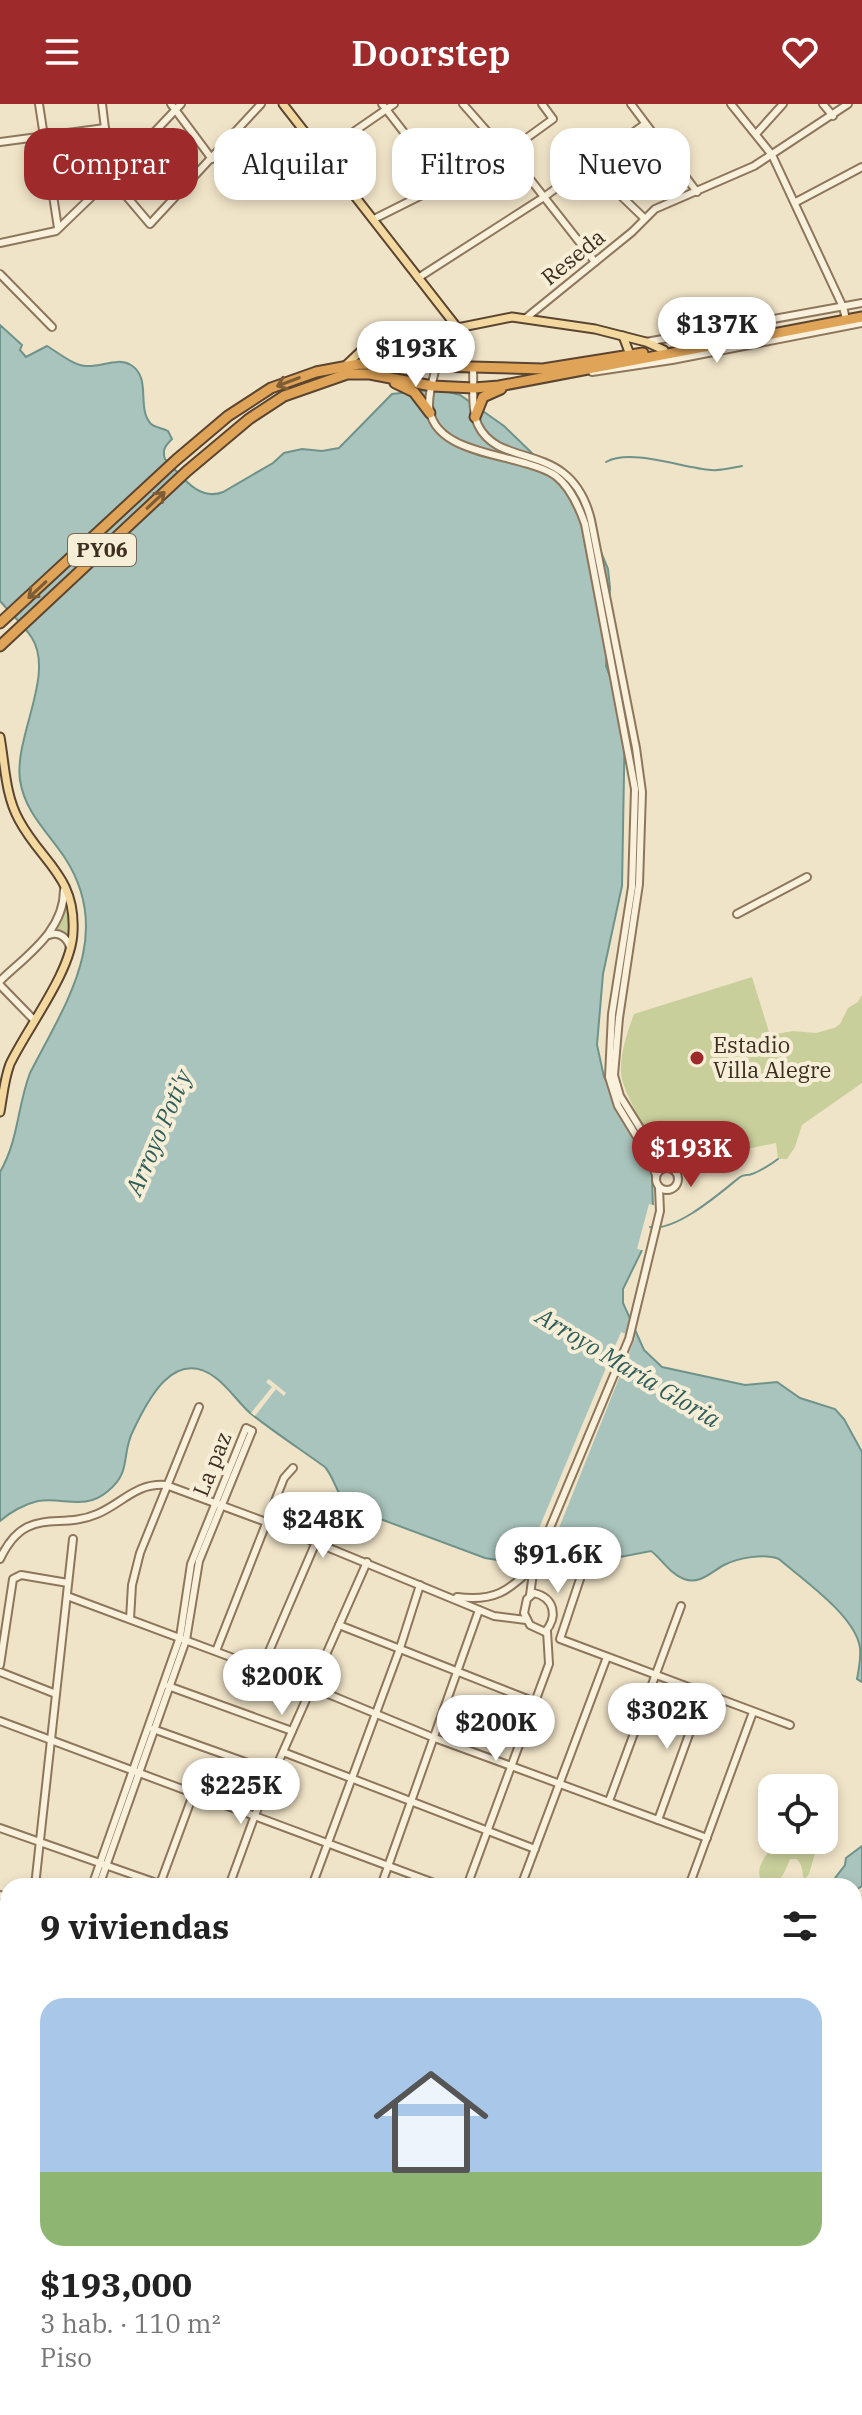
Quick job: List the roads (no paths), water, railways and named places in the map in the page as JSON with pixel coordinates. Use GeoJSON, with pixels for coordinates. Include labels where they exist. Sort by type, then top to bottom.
{"type":"FeatureCollection","features":[{"type":"Feature","properties":{"kind":"highway","name":"PY06"},"geometry":{"type":"LineString","coordinates":[[3,621],[176,460],[228,416],[258,395],[300,377],[346,370],[432,386],[474,388],[568,373],[844,311],[862,314]]}},
{"type":"Feature","properties":{"kind":"highway","name":"PY06"},"geometry":{"type":"LineString","coordinates":[[367,364],[543,369],[631,358],[862,314]]}},
{"type":"Feature","properties":{"kind":"highway"},"geometry":{"type":"LineString","coordinates":[[346,370],[363,369],[367,364]]}},
{"type":"Feature","properties":{"kind":"highway","name":"PY06"},"geometry":{"type":"LineString","coordinates":[[0,646],[187,471],[275,401],[346,370]]}},
{"type":"Feature","properties":{"kind":"highway"},"geometry":{"type":"LineString","coordinates":[[377,376],[414,392],[430,413]]}},
{"type":"Feature","properties":{"kind":"highway"},"geometry":{"type":"LineString","coordinates":[[475,417],[480,402],[490,392],[536,378]]}},
{"type":"Feature","properties":{"kind":"highway"},"geometry":{"type":"LineString","coordinates":[[0,656],[14,632]]}},
{"type":"Feature","properties":{"kind":"main road"},"geometry":{"type":"LineString","coordinates":[[283,104],[303,128]]}},
{"type":"Feature","properties":{"kind":"main road"},"geometry":{"type":"LineString","coordinates":[[359,200],[456,326]]}},
{"type":"Feature","properties":{"kind":"main road"},"geometry":{"type":"LineString","coordinates":[[346,370],[369,346],[512,317],[623,336],[664,350]]}},
{"type":"Feature","properties":{"kind":"main road"},"geometry":{"type":"LineString","coordinates":[[623,336],[631,358]]}},
{"type":"Feature","properties":{"kind":"main road"},"geometry":{"type":"LineString","coordinates":[[367,364],[369,346]]}},
{"type":"Feature","properties":{"kind":"main road"},"geometry":{"type":"LineString","coordinates":[[0,737],[9,791],[19,820],[63,882],[73,914],[73,934],[62,970],[10,1065],[0,1112]]}},
{"type":"Feature","properties":{"kind":"street"},"geometry":{"type":"LineString","coordinates":[[39,104],[43,128]]}},
{"type":"Feature","properties":{"kind":"street"},"geometry":{"type":"LineString","coordinates":[[102,104],[105,128]]}},
{"type":"Feature","properties":{"kind":"street"},"geometry":{"type":"LineString","coordinates":[[198,174],[261,104]]}},
{"type":"Feature","properties":{"kind":"street"},"geometry":{"type":"LineString","coordinates":[[356,128],[384,107],[394,104]]}},
{"type":"Feature","properties":{"kind":"street"},"geometry":{"type":"LineString","coordinates":[[463,104],[485,128]]}},
{"type":"Feature","properties":{"kind":"street"},"geometry":{"type":"LineString","coordinates":[[534,133],[553,119],[542,104]]}},
{"type":"Feature","properties":{"kind":"street"},"geometry":{"type":"LineString","coordinates":[[631,104],[697,192]]}},
{"type":"Feature","properties":{"kind":"street"},"geometry":{"type":"LineString","coordinates":[[731,104],[772,155],[844,311]]}},
{"type":"Feature","properties":{"kind":"street"},"geometry":{"type":"LineString","coordinates":[[756,134],[783,104]]}},
{"type":"Feature","properties":{"kind":"street"},"geometry":{"type":"LineString","coordinates":[[823,104],[833,116]]}},
{"type":"Feature","properties":{"kind":"street","name":"Reseda"},"geometry":{"type":"LineString","coordinates":[[526,318],[632,232],[655,209],[754,166],[848,104]]}},
{"type":"Feature","properties":{"kind":"street"},"geometry":{"type":"LineString","coordinates":[[155,128],[175,106],[212,159]]}},
{"type":"Feature","properties":{"kind":"street"},"geometry":{"type":"LineString","coordinates":[[384,107],[400,128]]}},
{"type":"Feature","properties":{"kind":"street"},"geometry":{"type":"LineString","coordinates":[[639,128],[645,124]]}},
{"type":"Feature","properties":{"kind":"street"},"geometry":{"type":"LineString","coordinates":[[0,142],[24,140]]}},
{"type":"Feature","properties":{"kind":"street"},"geometry":{"type":"LineString","coordinates":[[796,202],[862,167]]}},
{"type":"Feature","properties":{"kind":"street"},"geometry":{"type":"LineString","coordinates":[[534,185],[595,262]]}},
{"type":"Feature","properties":{"kind":"street"},"geometry":{"type":"LineString","coordinates":[[418,278],[550,192]]}},
{"type":"Feature","properties":{"kind":"street"},"geometry":{"type":"LineString","coordinates":[[54,200],[58,228]]}},
{"type":"Feature","properties":{"kind":"street"},"geometry":{"type":"LineString","coordinates":[[0,243],[44,235],[58,228],[88,200]]}},
{"type":"Feature","properties":{"kind":"street"},"geometry":{"type":"LineString","coordinates":[[130,200],[150,224],[173,200]]}},
{"type":"Feature","properties":{"kind":"street"},"geometry":{"type":"LineString","coordinates":[[374,219],[412,200]]}},
{"type":"Feature","properties":{"kind":"street"},"geometry":{"type":"LineString","coordinates":[[625,200],[644,218]]}},
{"type":"Feature","properties":{"kind":"street"},"geometry":{"type":"LineString","coordinates":[[0,274],[52,327]]}},
{"type":"Feature","properties":{"kind":"street"},"geometry":{"type":"LineString","coordinates":[[646,342],[844,311],[862,303]]}},
{"type":"Feature","properties":{"kind":"street"},"geometry":{"type":"LineString","coordinates":[[568,373],[634,366],[862,323]]}},
{"type":"Feature","properties":{"kind":"street"},"geometry":{"type":"LineString","coordinates":[[436,367],[430,413],[443,434],[458,443],[546,470],[565,485],[585,524],[635,789],[632,887],[612,1014],[609,1077],[618,1106],[649,1157],[656,1175],[660,1211]]}},
{"type":"Feature","properties":{"kind":"street"},"geometry":{"type":"LineString","coordinates":[[445,1595],[484,1598],[501,1594],[516,1585],[534,1566],[629,1339],[660,1211],[670,1190],[678,1183],[674,1170],[665,1168],[620,1096],[614,1075],[619,1018],[639,884],[642,792],[586,500],[573,479],[557,468],[497,445],[484,434],[475,417],[473,369]]}},
{"type":"Feature","properties":{"kind":"street"},"geometry":{"type":"LineString","coordinates":[[737,914],[807,877]]}},
{"type":"Feature","properties":{"kind":"street"},"geometry":{"type":"LineString","coordinates":[[34,1020],[0,983],[58,922],[62,911],[63,882]]}},
{"type":"Feature","properties":{"kind":"street"},"geometry":{"type":"LineString","coordinates":[[46,937],[53,934],[62,936],[70,948]]}},
{"type":"Feature","properties":{"kind":"street"},"geometry":{"type":"LineString","coordinates":[[656,1175],[665,1168]]}},
{"type":"Feature","properties":{"kind":"street"},"geometry":{"type":"LineString","coordinates":[[659,1188],[670,1190]]}},
{"type":"Feature","properties":{"kind":"street"},"geometry":{"type":"LineString","coordinates":[[130,1619],[134,1570],[199,1407]]}},
{"type":"Feature","properties":{"kind":"street","name":"La paz"},"geometry":{"type":"LineString","coordinates":[[96,1878],[183,1638],[188,1575],[252,1431],[246,1428],[219,1504]]}},
{"type":"Feature","properties":{"kind":"street"},"geometry":{"type":"LineString","coordinates":[[216,1651],[284,1478],[293,1468]]}},
{"type":"Feature","properties":{"kind":"street"},"geometry":{"type":"LineString","coordinates":[[0,1559],[16,1535],[32,1525],[47,1520],[91,1516],[138,1489],[166,1485],[367,1562],[494,1616],[526,1620]]}},
{"type":"Feature","properties":{"kind":"street"},"geometry":{"type":"LineString","coordinates":[[36,1878],[73,1539]]}},
{"type":"Feature","properties":{"kind":"street"},"geometry":{"type":"LineString","coordinates":[[261,1670],[316,1542]]}},
{"type":"Feature","properties":{"kind":"street"},"geometry":{"type":"LineString","coordinates":[[470,1878],[550,1659],[545,1631],[586,1561]]}},
{"type":"Feature","properties":{"kind":"street"},"geometry":{"type":"LineString","coordinates":[[232,1878],[273,1772],[367,1562]]}},
{"type":"Feature","properties":{"kind":"street"},"geometry":{"type":"LineString","coordinates":[[513,1619],[524,1610],[530,1595],[534,1566]]}},
{"type":"Feature","properties":{"kind":"street"},"geometry":{"type":"LineString","coordinates":[[0,1665],[13,1579],[21,1575],[68,1583]]}},
{"type":"Feature","properties":{"kind":"street"},"geometry":{"type":"LineString","coordinates":[[533,1580],[540,1594]]}},
{"type":"Feature","properties":{"kind":"street"},"geometry":{"type":"LineString","coordinates":[[315,1878],[399,1651],[420,1585]]}},
{"type":"Feature","properties":{"kind":"street"},"geometry":{"type":"LineString","coordinates":[[530,1595],[540,1594],[561,1605]]}},
{"type":"Feature","properties":{"kind":"street"},"geometry":{"type":"LineString","coordinates":[[67,1596],[311,1687],[432,1737],[707,1838]]}},
{"type":"Feature","properties":{"kind":"street"},"geometry":{"type":"LineString","coordinates":[[561,1605],[560,1639],[790,1725]]}},
{"type":"Feature","properties":{"kind":"street"},"geometry":{"type":"LineString","coordinates":[[609,1801],[681,1606]]}},
{"type":"Feature","properties":{"kind":"street"},"geometry":{"type":"LineString","coordinates":[[384,1878],[479,1610]]}},
{"type":"Feature","properties":{"kind":"street"},"geometry":{"type":"LineString","coordinates":[[524,1610],[526,1620],[533,1627],[545,1631]]}},
{"type":"Feature","properties":{"kind":"street"},"geometry":{"type":"LineString","coordinates":[[339,1625],[535,1702]]}},
{"type":"Feature","properties":{"kind":"street"},"geometry":{"type":"LineString","coordinates":[[524,1878],[607,1657]]}},
{"type":"Feature","properties":{"kind":"street"},"geometry":{"type":"LineString","coordinates":[[0,1672],[56,1694]]}},
{"type":"Feature","properties":{"kind":"street"},"geometry":{"type":"LineString","coordinates":[[167,1686],[292,1731]]}},
{"type":"Feature","properties":{"kind":"street"},"geometry":{"type":"LineString","coordinates":[[658,1820],[704,1693]]}},
{"type":"Feature","properties":{"kind":"street"},"geometry":{"type":"LineString","coordinates":[[692,1878],[753,1712]]}},
{"type":"Feature","properties":{"kind":"street"},"geometry":{"type":"LineString","coordinates":[[0,1721],[421,1878]]}},
{"type":"Feature","properties":{"kind":"street"},"geometry":{"type":"LineString","coordinates":[[152,1728],[273,1772]]}},
{"type":"Feature","properties":{"kind":"street"},"geometry":{"type":"LineString","coordinates":[[283,1752],[535,1849]]}},
{"type":"Feature","properties":{"kind":"street"},"geometry":{"type":"LineString","coordinates":[[164,1878],[194,1792]]}},
{"type":"Feature","properties":{"kind":"street"},"geometry":{"type":"LineString","coordinates":[[0,1828],[144,1878]]}},
{"type":"Feature","properties":{"kind":"street","name":"La paz"},"geometry":{"type":"LineString","coordinates":[[101,1878],[104,1863]]}},
{"type":"Feature","properties":{"kind":"water"},"geometry":{"type":"Polygon","coordinates":[[[0,325],[22,345],[20,350],[26,357],[47,346],[82,365],[120,362],[131,365],[141,377],[147,417],[151,424],[168,431],[172,439],[165,448],[165,459],[191,485],[206,493],[223,492],[273,463],[284,453],[339,448],[392,394],[438,389],[460,395],[504,426],[569,489],[585,513],[608,569],[606,666],[625,717],[622,886],[603,974],[597,1045],[604,1077],[647,1155],[652,1175],[653,1208],[646,1242],[623,1289],[623,1303],[644,1350],[662,1367],[745,1385],[777,1382],[800,1398],[835,1409],[844,1419],[862,1452],[862,1682],[857,1679],[860,1648],[849,1623],[827,1599],[779,1559],[766,1556],[744,1558],[700,1579],[690,1580],[674,1574],[651,1551],[615,1558],[574,1538],[503,1561],[485,1558],[348,1507],[325,1467],[250,1413],[221,1382],[201,1370],[187,1369],[175,1373],[154,1393],[129,1439],[120,1477],[108,1491],[83,1502],[33,1502],[0,1521],[0,1172],[11,1147],[30,1073],[70,995],[79,968],[85,942],[86,914],[79,887],[65,858],[32,812],[20,780],[23,745],[39,670],[38,653],[32,638],[0,601],[0,325]]]}},
{"type":"Feature","properties":{"kind":"water"},"geometry":{"type":"Polygon","coordinates":[[[862,1846],[862,1878],[835,1878],[845,1865],[846,1858],[862,1846]]]}},
{"type":"Feature","properties":{"kind":"waterway"},"geometry":{"type":"LineString","coordinates":[[606,462],[629,457],[711,470],[742,466]]}},
{"type":"Feature","properties":{"kind":"waterway"},"geometry":{"type":"LineString","coordinates":[[650,1227],[661,1227],[685,1218],[740,1177],[757,1172],[778,1159]]}},
{"type":"Feature","properties":{"kind":"place","name":"Estadio Villa Alegre"},"geometry":{"type":"Point","coordinates":[697,1058]}},
{"type":"Feature","properties":{"kind":"water label","name":"Arroyo Poti'y"},"geometry":{"type":"Point","coordinates":[159,1133]}},
{"type":"Feature","properties":{"kind":"water label","name":"Arroyo María Gloria"},"geometry":{"type":"Point","coordinates":[628,1368]}}]}
